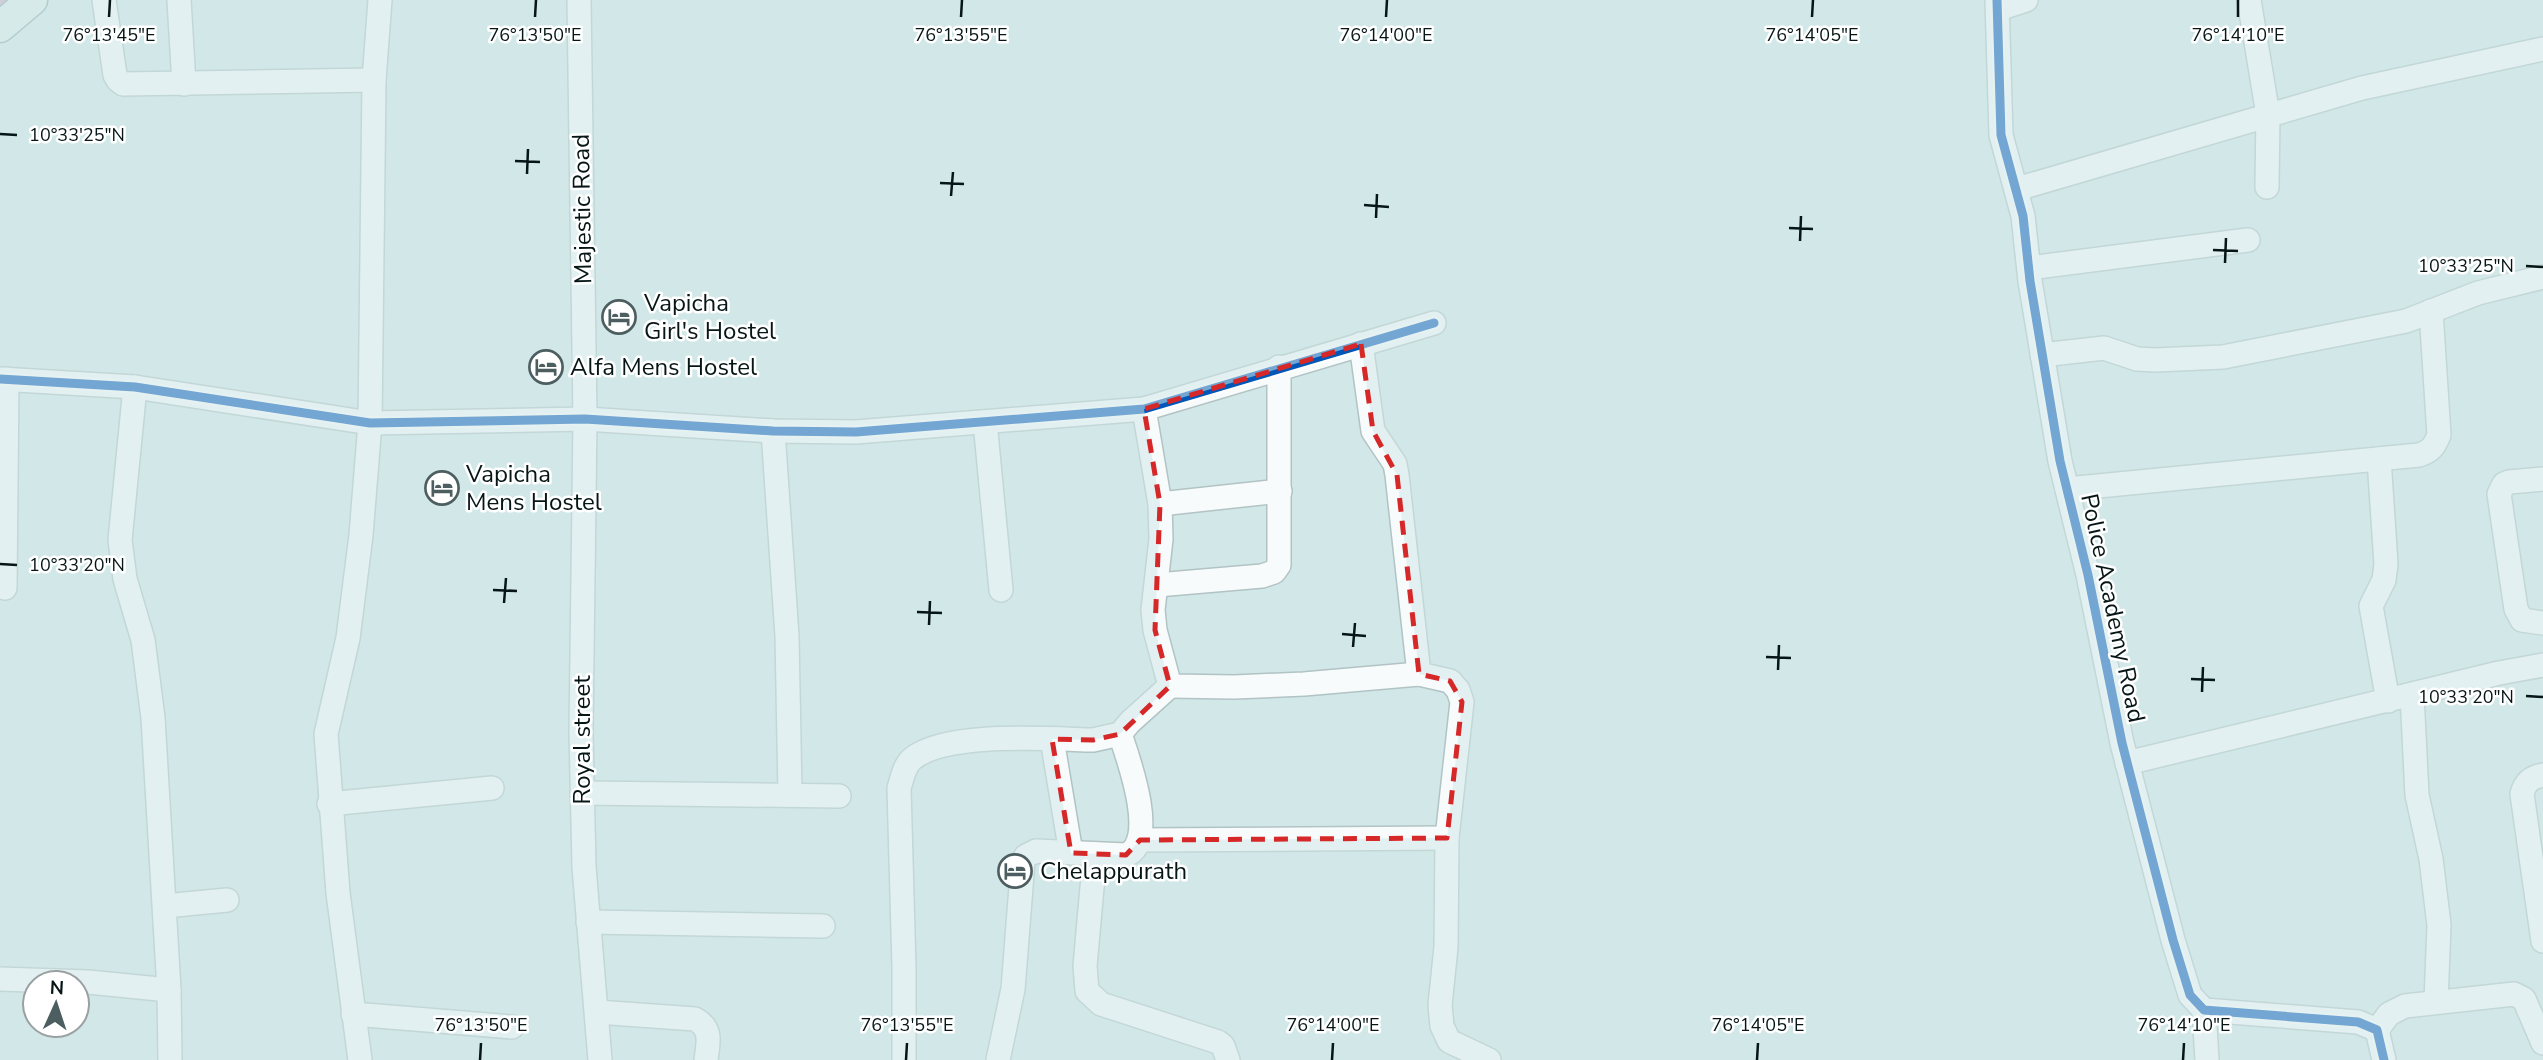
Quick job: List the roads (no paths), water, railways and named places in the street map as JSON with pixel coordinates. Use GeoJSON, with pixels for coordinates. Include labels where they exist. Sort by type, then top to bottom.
{"type":"FeatureCollection","features":[{"type":"Feature","properties":{"kind":"main road"},"geometry":{"type":"LineString","coordinates":[[0,27],[32,0]]}},
{"type":"Feature","properties":{"kind":"street"},"geometry":{"type":"LineString","coordinates":[[104,0],[115,75],[118,80],[133,85],[374,80]]}},
{"type":"Feature","properties":{"kind":"street"},"geometry":{"type":"LineString","coordinates":[[179,0],[184,84]]}},
{"type":"Feature","properties":{"kind":"street"},"geometry":{"type":"LineString","coordinates":[[360,1060],[329,804],[326,734],[348,638],[361,535],[370,423],[374,80],[380,0]]}},
{"type":"Feature","properties":{"kind":"street","name":"Majestic Road"},"geometry":{"type":"LineString","coordinates":[[579,0],[585,419]]}},
{"type":"Feature","properties":{"kind":"street"},"geometry":{"type":"LineString","coordinates":[[1997,4],[2026,0]]}},
{"type":"Feature","properties":{"kind":"street"},"geometry":{"type":"LineString","coordinates":[[2249,0],[2268,116],[2267,187]]}},
{"type":"Feature","properties":{"kind":"street","name":"Police Academy Road"},"geometry":{"type":"LineString","coordinates":[[1997,4],[2001,135],[2023,216],[2042,355],[2067,489],[2127,763],[2186,984],[2190,995],[2204,1010]]}},
{"type":"Feature","properties":{"kind":"street"},"geometry":{"type":"LineString","coordinates":[[2017,189],[2362,88],[2543,49]]}},
{"type":"Feature","properties":{"kind":"street"},"geometry":{"type":"LineString","coordinates":[[2029,268],[2248,240]]}},
{"type":"Feature","properties":{"kind":"street"},"geometry":{"type":"LineString","coordinates":[[2042,355],[2104,348],[2137,359],[2223,357],[2406,321],[2478,293],[2543,277]]}},
{"type":"Feature","properties":{"kind":"street"},"geometry":{"type":"LineString","coordinates":[[2067,489],[2427,452],[2434,447],[2439,435],[2431,311]]}},
{"type":"Feature","properties":{"kind":"street"},"geometry":{"type":"LineString","coordinates":[[5,588],[4,379],[135,387],[370,423],[585,419],[773,431],[856,432],[1144,409],[1434,323]]}},
{"type":"Feature","properties":{"kind":"street"},"geometry":{"type":"LineString","coordinates":[[1361,344],[1373,431],[1395,464],[1397,475],[1419,674]]}},
{"type":"Feature","properties":{"kind":"street"},"geometry":{"type":"LineString","coordinates":[[1157,585],[1262,576],[1274,572],[1279,565],[1279,367]]}},
{"type":"Feature","properties":{"kind":"street"},"geometry":{"type":"LineString","coordinates":[[135,387],[120,540],[125,579],[143,640],[153,718],[165,906],[170,1060]]}},
{"type":"Feature","properties":{"kind":"street"},"geometry":{"type":"LineString","coordinates":[[1144,409],[1160,504],[1161,539],[1153,610],[1154,630],[1170,686]]}},
{"type":"Feature","properties":{"kind":"street","name":"Royal street"},"geometry":{"type":"LineString","coordinates":[[585,419],[582,793],[588,922],[600,1060]]}},
{"type":"Feature","properties":{"kind":"street"},"geometry":{"type":"LineString","coordinates":[[985,422],[1001,590]]}},
{"type":"Feature","properties":{"kind":"street"},"geometry":{"type":"LineString","coordinates":[[773,431],[787,636],[790,794]]}},
{"type":"Feature","properties":{"kind":"street"},"geometry":{"type":"LineString","coordinates":[[2379,459],[2386,565],[2384,580],[2371,607],[2388,701]]}},
{"type":"Feature","properties":{"kind":"street"},"geometry":{"type":"LineString","coordinates":[[2543,479],[2509,482],[2504,484],[2499,494],[2516,609],[2522,620],[2543,623]]}},
{"type":"Feature","properties":{"kind":"street"},"geometry":{"type":"LineString","coordinates":[[1160,504],[1280,491]]}},
{"type":"Feature","properties":{"kind":"street"},"geometry":{"type":"LineString","coordinates":[[2127,763],[2499,673],[2543,665]]}},
{"type":"Feature","properties":{"kind":"street"},"geometry":{"type":"LineString","coordinates":[[904,1060],[899,788],[908,764],[914,757],[931,749],[982,739],[1093,740],[1120,734],[1170,686],[1304,684],[1419,674],[1450,681],[1458,690],[1462,702],[1447,838],[1446,947],[1440,1005],[1442,1026],[1449,1041],[1489,1060]]}},
{"type":"Feature","properties":{"kind":"street"},"geometry":{"type":"LineString","coordinates":[[2412,695],[2417,798],[2431,859],[2439,925],[2436,1001]]}},
{"type":"Feature","properties":{"kind":"street"},"geometry":{"type":"LineString","coordinates":[[998,1060],[1013,989],[1023,861],[1026,856],[1036,851],[1126,855],[1136,849],[1140,840],[1136,787],[1120,734]]}},
{"type":"Feature","properties":{"kind":"street"},"geometry":{"type":"LineString","coordinates":[[1052,739],[1071,853]]}},
{"type":"Feature","properties":{"kind":"street"},"geometry":{"type":"LineString","coordinates":[[2543,775],[2531,779],[2525,786],[2522,804],[2543,941]]}},
{"type":"Feature","properties":{"kind":"street"},"geometry":{"type":"LineString","coordinates":[[329,804],[492,788]]}},
{"type":"Feature","properties":{"kind":"street"},"geometry":{"type":"LineString","coordinates":[[582,793],[839,796]]}},
{"type":"Feature","properties":{"kind":"street"},"geometry":{"type":"LineString","coordinates":[[1140,840],[1447,838]]}},
{"type":"Feature","properties":{"kind":"street"},"geometry":{"type":"LineString","coordinates":[[1095,854],[1085,966],[1087,991],[1101,1003],[1218,1042],[1223,1046],[1228,1060]]}},
{"type":"Feature","properties":{"kind":"street"},"geometry":{"type":"LineString","coordinates":[[165,906],[227,900]]}},
{"type":"Feature","properties":{"kind":"street"},"geometry":{"type":"LineString","coordinates":[[588,922],[823,926]]}},
{"type":"Feature","properties":{"kind":"street"},"geometry":{"type":"LineString","coordinates":[[0,979],[88,982],[169,990]]}},
{"type":"Feature","properties":{"kind":"street"},"geometry":{"type":"LineString","coordinates":[[2376,1030],[2389,1014],[2398,1008],[2436,1001],[2519,995],[2528,1006],[2543,1043]]}},
{"type":"Feature","properties":{"kind":"street"},"geometry":{"type":"LineString","coordinates":[[2207,1060],[2204,1010],[2358,1022],[2376,1030]]}},
{"type":"Feature","properties":{"kind":"street"},"geometry":{"type":"LineString","coordinates":[[597,1012],[695,1019],[706,1027],[709,1037],[706,1060]]}},
{"type":"Feature","properties":{"kind":"street"},"geometry":{"type":"LineString","coordinates":[[353,1014],[512,1027]]}},
{"type":"Feature","properties":{"kind":"street"},"geometry":{"type":"LineString","coordinates":[[2376,1030],[2384,1060]]}},
{"type":"Feature","properties":{"kind":"waterway"},"geometry":{"type":"LineString","coordinates":[[0,3],[4,0]]}},
{"type":"Feature","properties":{"kind":"place","name":"Vapicha Girl's Hostel"},"geometry":{"type":"Point","coordinates":[619,317]}},
{"type":"Feature","properties":{"kind":"place","name":"Alfa Mens Hostel"},"geometry":{"type":"Point","coordinates":[546,367]}},
{"type":"Feature","properties":{"kind":"place","name":"Vapicha Mens Hostel"},"geometry":{"type":"Point","coordinates":[442,488]}},
{"type":"Feature","properties":{"kind":"place","name":"Chelappurath"},"geometry":{"type":"Point","coordinates":[1015,871]}}]}
